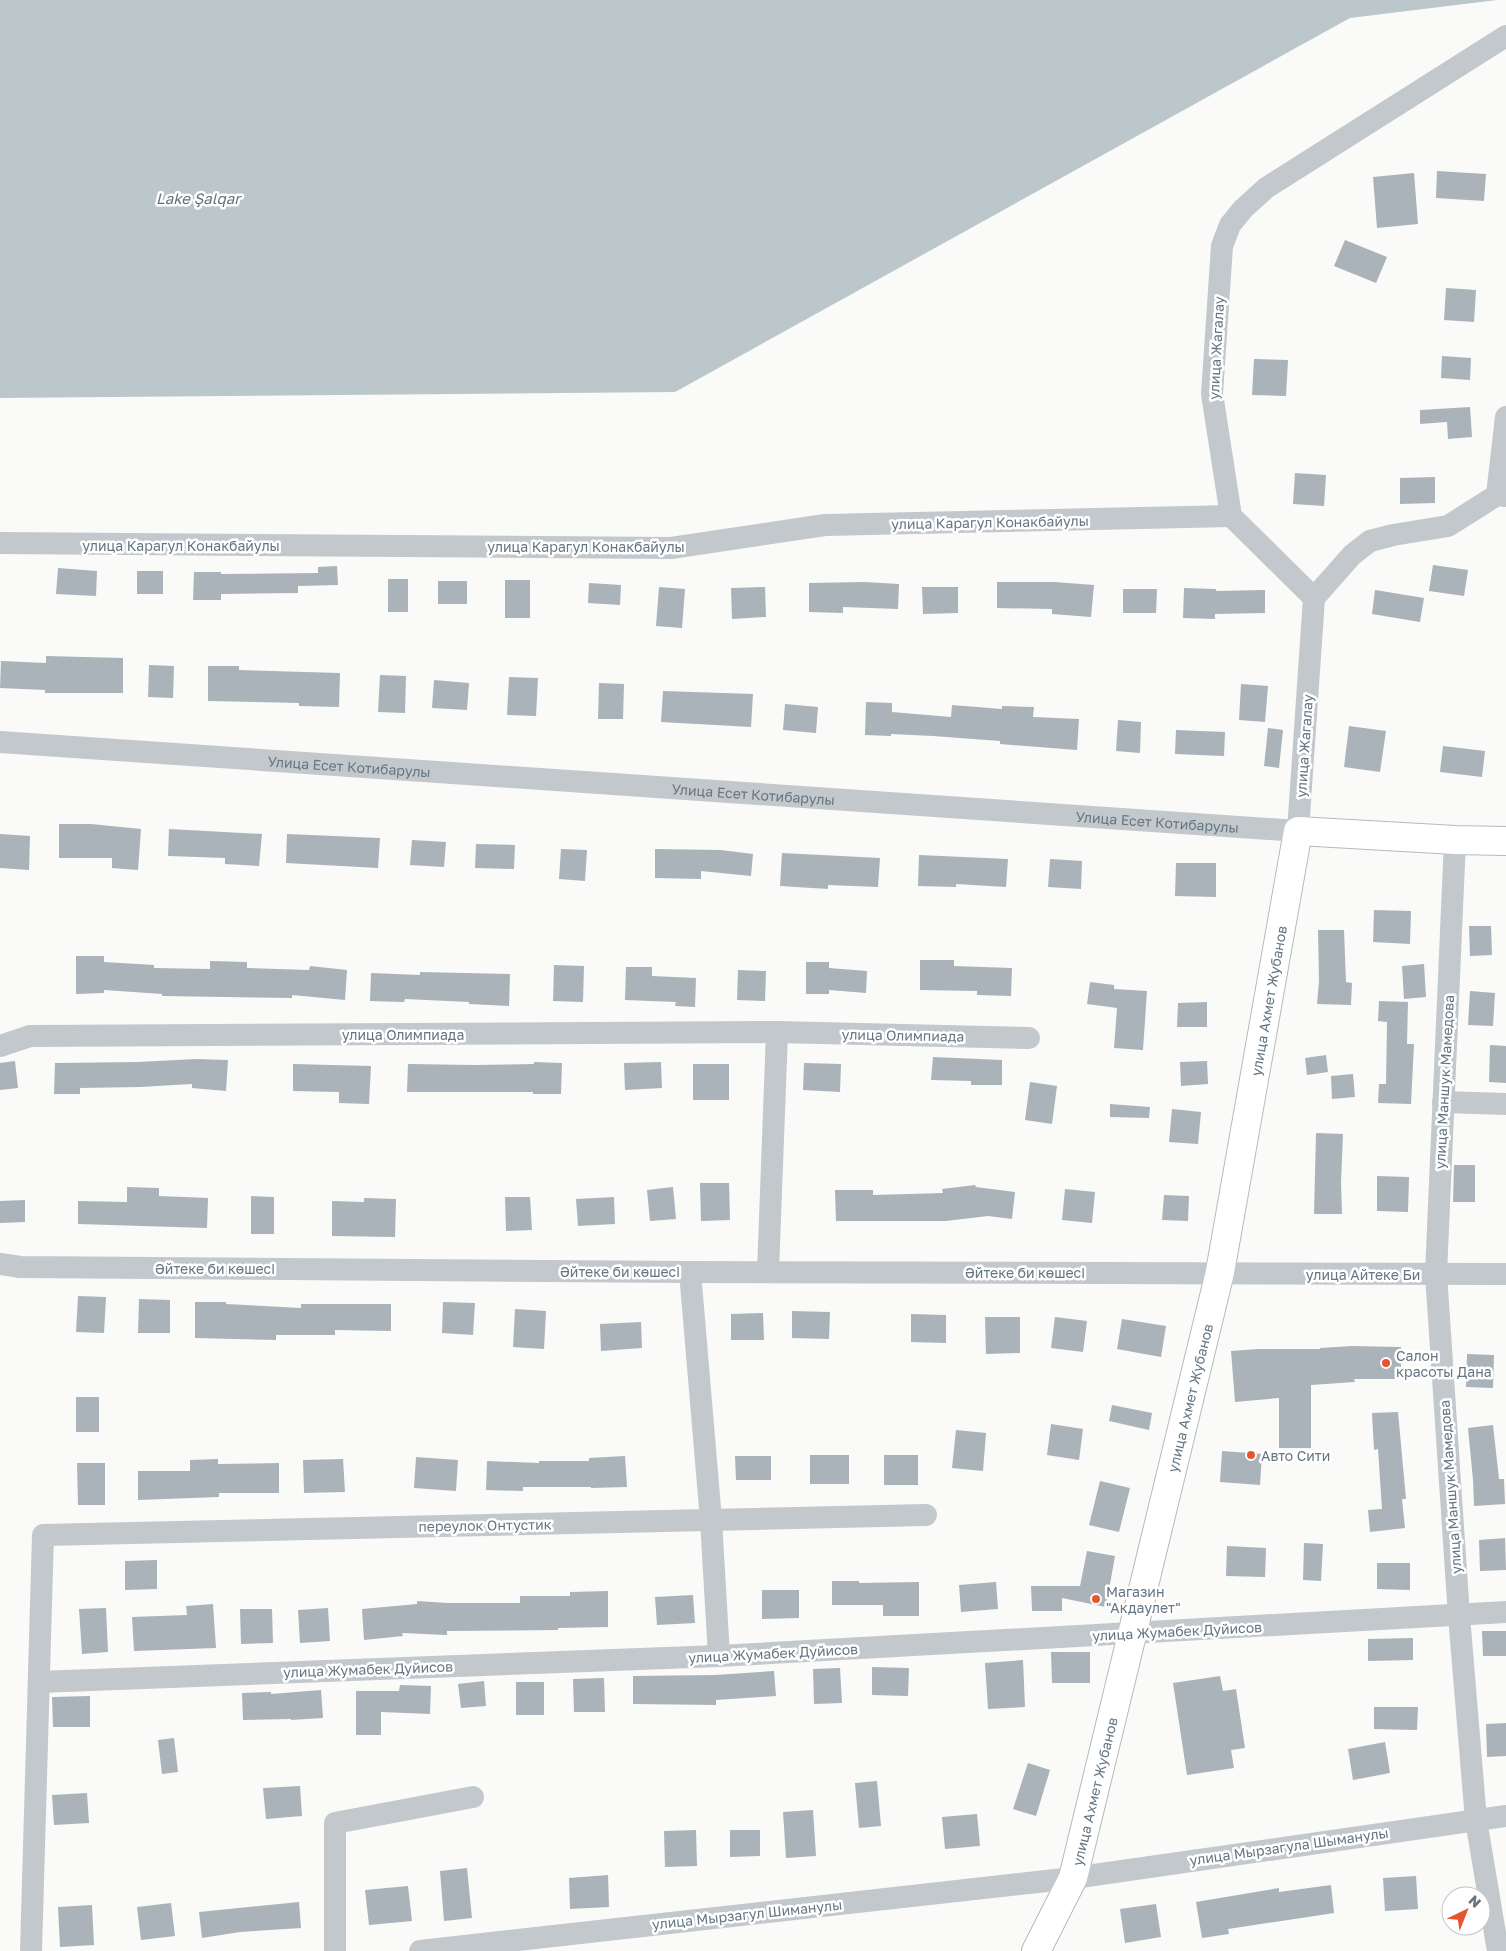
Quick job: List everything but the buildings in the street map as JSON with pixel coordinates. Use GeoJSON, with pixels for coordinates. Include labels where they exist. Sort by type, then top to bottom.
{"type":"FeatureCollection","features":[{"type":"Feature","properties":{"kind":"main road","name":"Улица Есет Котибарулы"},"geometry":{"type":"LineString","coordinates":[[1298,831],[1506,841]]}},
{"type":"Feature","properties":{"kind":"main road","name":"улица Ахмет Жубанов"},"geometry":{"type":"LineString","coordinates":[[1036,1951],[1073,1878],[1220,1272],[1298,831]]}},
{"type":"Feature","properties":{"kind":"street","name":"улица Жагалау"},"geometry":{"type":"LineString","coordinates":[[1231,516],[1212,394],[1222,246],[1230,225],[1266,188],[1506,36]]}},
{"type":"Feature","properties":{"kind":"street"},"geometry":{"type":"LineString","coordinates":[[1231,516],[1314,598],[1352,555],[1370,541],[1393,535],[1448,526],[1501,495],[1506,417]]}},
{"type":"Feature","properties":{"kind":"street","name":"улица Карагул Конакбайулы"},"geometry":{"type":"LineString","coordinates":[[0,543],[671,548],[825,525],[1231,516]]}},
{"type":"Feature","properties":{"kind":"street","name":"улица Жагалау"},"geometry":{"type":"LineString","coordinates":[[1298,831],[1314,598]]}},
{"type":"Feature","properties":{"kind":"street","name":"Улица Есет Котибарулы"},"geometry":{"type":"LineString","coordinates":[[0,742],[1298,831]]}},
{"type":"Feature","properties":{"kind":"street","name":"улица Маншук Мамедова"},"geometry":{"type":"LineString","coordinates":[[1455,840],[1436,1274],[1459,1616],[1476,1820],[1498,1951]]}},
{"type":"Feature","properties":{"kind":"street"},"geometry":{"type":"LineString","coordinates":[[768,1272],[777,1032]]}},
{"type":"Feature","properties":{"kind":"street","name":"улица Олимпиада"},"geometry":{"type":"LineString","coordinates":[[0,1046],[30,1036],[777,1032],[1029,1038]]}},
{"type":"Feature","properties":{"kind":"street"},"geometry":{"type":"LineString","coordinates":[[1443,1102],[1506,1104]]}},
{"type":"Feature","properties":{"kind":"street","name":"Әйтеке би көшесі"},"geometry":{"type":"LineString","coordinates":[[10,1266],[690,1272],[1220,1272]]}},
{"type":"Feature","properties":{"kind":"street"},"geometry":{"type":"LineString","coordinates":[[690,1272],[711,1520],[719,1656]]}},
{"type":"Feature","properties":{"kind":"street","name":"улица Айтеке Би"},"geometry":{"type":"LineString","coordinates":[[1220,1272],[1506,1274]]}},
{"type":"Feature","properties":{"kind":"street","name":"переулок Онтустик"},"geometry":{"type":"LineString","coordinates":[[39,1682],[43,1535],[926,1515]]}},
{"type":"Feature","properties":{"kind":"street","name":"улица Жумабек Дуйисов"},"geometry":{"type":"LineString","coordinates":[[39,1682],[719,1656],[1506,1612]]}},
{"type":"Feature","properties":{"kind":"street"},"geometry":{"type":"LineString","coordinates":[[31,1951],[39,1682]]}},
{"type":"Feature","properties":{"kind":"street"},"geometry":{"type":"LineString","coordinates":[[335,1951],[335,1822],[473,1797]]}},
{"type":"Feature","properties":{"kind":"street","name":"улица Мырзагула Шыманулы"},"geometry":{"type":"LineString","coordinates":[[1073,1878],[1506,1816]]}},
{"type":"Feature","properties":{"kind":"street","name":"улица Мырзагул Шиманулы"},"geometry":{"type":"LineString","coordinates":[[420,1951],[1073,1878]]}},
{"type":"Feature","properties":{"kind":"water","name":"Lake Şalqar"},"geometry":{"type":"Polygon","coordinates":[[[0,0],[1497,0],[1350,18],[675,392],[0,398],[0,0]]]}},
{"type":"Feature","properties":{"kind":"place","name":"Салон красоты Дана"},"geometry":{"type":"Point","coordinates":[1386,1363]}},
{"type":"Feature","properties":{"kind":"place","name":"Авто Сити"},"geometry":{"type":"Point","coordinates":[1251,1455]}},
{"type":"Feature","properties":{"kind":"place","name":"Магазин \"Акдаулет\""},"geometry":{"type":"Point","coordinates":[1096,1599]}}]}
